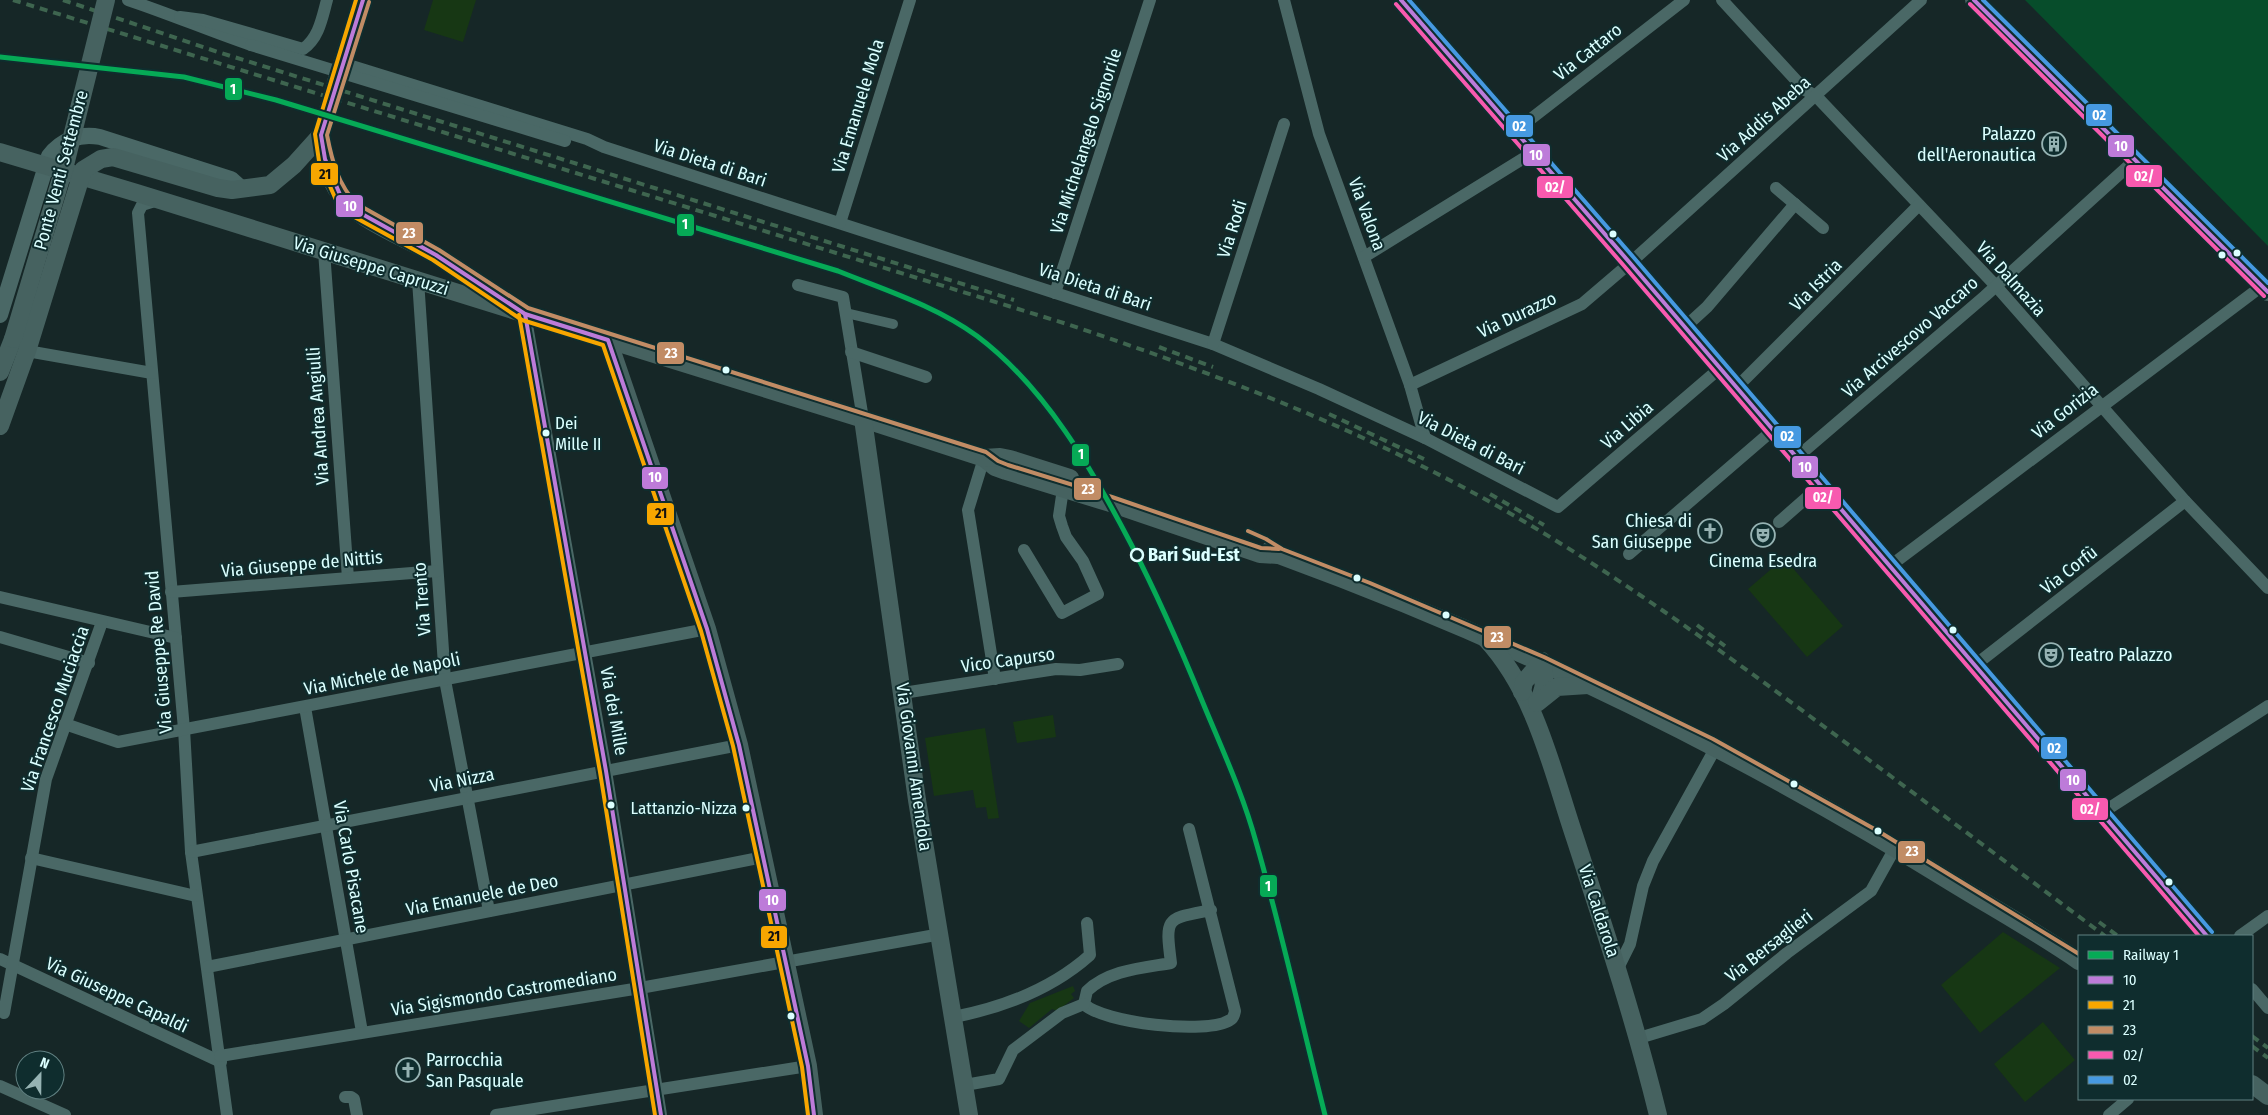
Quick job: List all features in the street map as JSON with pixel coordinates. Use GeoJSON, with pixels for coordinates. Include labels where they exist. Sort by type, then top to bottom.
{"type":"FeatureCollection","features":[{"type":"Feature","properties":{"kind":"main road","name":"Ponte Venti Settembre"},"geometry":{"type":"LineString","coordinates":[[0,372],[12,339],[65,165],[106,0]]}},
{"type":"Feature","properties":{"kind":"main road"},"geometry":{"type":"LineString","coordinates":[[336,82],[363,0]]}},
{"type":"Feature","properties":{"kind":"main road"},"geometry":{"type":"LineString","coordinates":[[1974,0],[2265,289]]}},
{"type":"Feature","properties":{"kind":"main road"},"geometry":{"type":"LineString","coordinates":[[0,426],[27,351],[82,173],[101,159],[113,157],[218,188],[232,190],[270,185],[294,165],[323,127],[325,159],[333,181],[341,197],[353,209],[436,255],[525,314]]}},
{"type":"Feature","properties":{"kind":"main road"},"geometry":{"type":"LineString","coordinates":[[0,152],[46,166]]}},
{"type":"Feature","properties":{"kind":"main road","name":"Via Giuseppe Capruzzi"},"geometry":{"type":"LineString","coordinates":[[46,166],[82,173],[161,200],[863,418],[984,458]]}},
{"type":"Feature","properties":{"kind":"main road"},"geometry":{"type":"LineString","coordinates":[[608,340],[707,629],[739,746],[787,962],[808,1066],[814,1115]]}},
{"type":"Feature","properties":{"kind":"main road","name":"Via Giovanni Amendola"},"geometry":{"type":"LineString","coordinates":[[863,418],[917,800],[966,1085],[969,1115]]}},
{"type":"Feature","properties":{"kind":"main road"},"geometry":{"type":"LineString","coordinates":[[984,458],[1000,457],[1010,459],[1161,507],[1263,544],[1279,555],[1482,635],[1542,661],[1716,747],[1895,848],[2078,960]]}},
{"type":"Feature","properties":{"kind":"main road"},"geometry":{"type":"LineString","coordinates":[[984,458],[995,467],[1260,554],[1279,555]]}},
{"type":"Feature","properties":{"kind":"main road","name":"Via Caldarola"},"geometry":{"type":"LineString","coordinates":[[1482,635],[1503,660],[1522,692],[1536,704],[1639,1038],[1658,1115]]}},
{"type":"Feature","properties":{"kind":"main road"},"geometry":{"type":"LineString","coordinates":[[1522,692],[1524,682],[1542,661]]}},
{"type":"Feature","properties":{"kind":"main road"},"geometry":{"type":"LineString","coordinates":[[1536,704],[1544,689],[1545,672],[1542,661]]}},
{"type":"Feature","properties":{"kind":"main road"},"geometry":{"type":"LineString","coordinates":[[1536,704],[1557,687],[1573,684],[1593,685]]}},
{"type":"Feature","properties":{"kind":"main road"},"geometry":{"type":"LineString","coordinates":[[2253,1085],[2268,1096]]}},
{"type":"Feature","properties":{"kind":"street","name":"Via Dieta di Bari"},"geometry":{"type":"LineString","coordinates":[[128,0],[180,17],[201,28],[252,45],[565,141],[591,148],[604,147]]}},
{"type":"Feature","properties":{"kind":"street","name":"Via Dieta di Bari"},"geometry":{"type":"LineString","coordinates":[[180,17],[203,20],[303,49],[317,34],[327,0]]}},
{"type":"Feature","properties":{"kind":"street","name":"Via Emanuele Mola"},"geometry":{"type":"LineString","coordinates":[[840,223],[910,0]]}},
{"type":"Feature","properties":{"kind":"street","name":"Via Michelangelo Signorile"},"geometry":{"type":"LineString","coordinates":[[1055,293],[1150,0]]}},
{"type":"Feature","properties":{"kind":"street","name":"Via Valona"},"geometry":{"type":"LineString","coordinates":[[1284,0],[1319,134],[1410,385],[1425,438]]}},
{"type":"Feature","properties":{"kind":"street","name":"Via Cattaro"},"geometry":{"type":"LineString","coordinates":[[1514,132],[1684,0]]}},
{"type":"Feature","properties":{"kind":"street","name":"Via Dalmazia"},"geometry":{"type":"LineString","coordinates":[[1722,0],[1805,90],[1816,96],[1996,286],[2185,501],[2268,588]]}},
{"type":"Feature","properties":{"kind":"street","name":"Via Addis Abeba"},"geometry":{"type":"LineString","coordinates":[[1630,263],[1922,0]]}},
{"type":"Feature","properties":{"kind":"street"},"geometry":{"type":"LineString","coordinates":[[1407,2],[1514,132],[1630,263],[2100,814],[2206,935]]}},
{"type":"Feature","properties":{"kind":"street","name":"Via Dieta di Bari"},"geometry":{"type":"LineString","coordinates":[[342,63],[587,139],[604,147],[1213,344],[1319,389],[1425,438],[1558,508]]}},
{"type":"Feature","properties":{"kind":"street","name":"Via Rodi"},"geometry":{"type":"LineString","coordinates":[[1213,344],[1284,124]]}},
{"type":"Feature","properties":{"kind":"street"},"geometry":{"type":"LineString","coordinates":[[0,315],[46,166],[55,148],[77,136],[100,137],[231,179],[241,188]]}},
{"type":"Feature","properties":{"kind":"street"},"geometry":{"type":"LineString","coordinates":[[1364,257],[1532,153]]}},
{"type":"Feature","properties":{"kind":"street","name":"Via Arcivescovo Vaccaro"},"geometry":{"type":"LineString","coordinates":[[1796,458],[1996,286],[2135,160]]}},
{"type":"Feature","properties":{"kind":"street"},"geometry":{"type":"LineString","coordinates":[[1776,188],[1823,228]]}},
{"type":"Feature","properties":{"kind":"street","name":"Via Giuseppe Re David"},"geometry":{"type":"LineString","coordinates":[[161,200],[150,201],[142,205],[138,213],[184,729],[191,852],[227,1115]]}},
{"type":"Feature","properties":{"kind":"street"},"geometry":{"type":"LineString","coordinates":[[1684,328],[1707,307],[1795,204]]}},
{"type":"Feature","properties":{"kind":"street","name":"Via Istria"},"geometry":{"type":"LineString","coordinates":[[1736,388],[1919,205]]}},
{"type":"Feature","properties":{"kind":"street","name":"Via Andrea Angiulli"},"geometry":{"type":"LineString","coordinates":[[324,251],[348,578]]}},
{"type":"Feature","properties":{"kind":"street","name":"Via Durazzo"},"geometry":{"type":"LineString","coordinates":[[1410,385],[1582,304],[1630,263]]}},
{"type":"Feature","properties":{"kind":"street","name":"Via Trento"},"geometry":{"type":"LineString","coordinates":[[418,280],[445,680],[489,911]]}},
{"type":"Feature","properties":{"kind":"street"},"geometry":{"type":"LineString","coordinates":[[801,285],[843,297],[863,418]]}},
{"type":"Feature","properties":{"kind":"street","name":"Via Gorizia"},"geometry":{"type":"LineString","coordinates":[[1890,566],[2101,406],[2265,289]]}},
{"type":"Feature","properties":{"kind":"street"},"geometry":{"type":"LineString","coordinates":[[846,313],[893,324]]}},
{"type":"Feature","properties":{"kind":"street","name":"Via dei Mille"},"geometry":{"type":"LineString","coordinates":[[525,314],[626,884],[640,988],[661,1115]]}},
{"type":"Feature","properties":{"kind":"street"},"geometry":{"type":"LineString","coordinates":[[27,351],[152,373]]}},
{"type":"Feature","properties":{"kind":"street"},"geometry":{"type":"LineString","coordinates":[[851,352],[926,377]]}},
{"type":"Feature","properties":{"kind":"street","name":"Via Libia"},"geometry":{"type":"LineString","coordinates":[[1558,508],[1719,369]]}},
{"type":"Feature","properties":{"kind":"street"},"geometry":{"type":"LineString","coordinates":[[1629,554],[1772,430]]}},
{"type":"Feature","properties":{"kind":"street"},"geometry":{"type":"LineString","coordinates":[[984,458],[968,510],[995,679]]}},
{"type":"Feature","properties":{"kind":"street"},"geometry":{"type":"LineString","coordinates":[[1778,522],[1820,486]]}},
{"type":"Feature","properties":{"kind":"street"},"geometry":{"type":"LineString","coordinates":[[1024,550],[1062,614],[1098,594],[1083,561],[1066,537],[1062,526],[1059,516],[1063,489]]}},
{"type":"Feature","properties":{"kind":"street","name":"Via Corfù"},"geometry":{"type":"LineString","coordinates":[[1974,666],[2185,501]]}},
{"type":"Feature","properties":{"kind":"street","name":"Via Giuseppe de Nittis"},"geometry":{"type":"LineString","coordinates":[[171,592],[437,571]]}},
{"type":"Feature","properties":{"kind":"street"},"geometry":{"type":"LineString","coordinates":[[0,597],[176,638]]}},
{"type":"Feature","properties":{"kind":"street","name":"Via Francesco Muciaccia"},"geometry":{"type":"LineString","coordinates":[[4,1014],[46,780],[102,622]]}},
{"type":"Feature","properties":{"kind":"street","name":"Via Michele de Napoli"},"geometry":{"type":"LineString","coordinates":[[66,724],[118,742],[707,629]]}},
{"type":"Feature","properties":{"kind":"street"},"geometry":{"type":"LineString","coordinates":[[0,637],[89,663]]}},
{"type":"Feature","properties":{"kind":"street","name":"Vico Capurso"},"geometry":{"type":"LineString","coordinates":[[903,693],[1056,670],[1080,670],[1118,664]]}},
{"type":"Feature","properties":{"kind":"street"},"geometry":{"type":"LineString","coordinates":[[2100,814],[2268,706]]}},
{"type":"Feature","properties":{"kind":"street","name":"Via Carlo Pisacane"},"geometry":{"type":"LineString","coordinates":[[305,707],[362,1032]]}},
{"type":"Feature","properties":{"kind":"street","name":"Via Nizza"},"geometry":{"type":"LineString","coordinates":[[191,852],[468,796],[739,746]]}},
{"type":"Feature","properties":{"kind":"street"},"geometry":{"type":"LineString","coordinates":[[1618,968],[1630,944],[1643,886],[1653,861],[1716,747]]}},
{"type":"Feature","properties":{"kind":"street"},"geometry":{"type":"LineString","coordinates":[[1084,1004],[1099,1014],[1134,1022],[1207,1026],[1229,1022],[1234,1017],[1235,1011],[1211,910],[1189,829]]}},
{"type":"Feature","properties":{"kind":"street","name":"Via Bersaglieri"},"geometry":{"type":"LineString","coordinates":[[1639,1038],[1702,1020],[1724,1004],[1787,953],[1871,891],[1895,848]]}},
{"type":"Feature","properties":{"kind":"street","name":"Via Emanuele de Deo"},"geometry":{"type":"LineString","coordinates":[[207,966],[764,857]]}},
{"type":"Feature","properties":{"kind":"street"},"geometry":{"type":"LineString","coordinates":[[31,858],[196,896]]}},
{"type":"Feature","properties":{"kind":"street"},"geometry":{"type":"LineString","coordinates":[[1084,1004],[1087,991],[1100,981],[1124,971],[1171,963],[1167,931],[1169,924],[1174,918],[1211,910]]}},
{"type":"Feature","properties":{"kind":"street"},"geometry":{"type":"LineString","coordinates":[[2241,935],[2268,916]]}},
{"type":"Feature","properties":{"kind":"street"},"geometry":{"type":"LineString","coordinates":[[954,1017],[1004,1005],[1069,974],[1090,955],[1087,923]]}},
{"type":"Feature","properties":{"kind":"street","name":"Via Sigismondo Castromediano"},"geometry":{"type":"LineString","coordinates":[[220,1059],[362,1032],[640,988],[787,962],[806,956],[941,934]]}},
{"type":"Feature","properties":{"kind":"street","name":"Via Giuseppe Capaldi"},"geometry":{"type":"LineString","coordinates":[[0,959],[220,1059]]}},
{"type":"Feature","properties":{"kind":"street"},"geometry":{"type":"LineString","coordinates":[[2253,990],[2268,1008]]}},
{"type":"Feature","properties":{"kind":"street"},"geometry":{"type":"LineString","coordinates":[[966,1085],[999,1078],[1013,1050],[1062,1013],[1084,1004]]}},
{"type":"Feature","properties":{"kind":"street"},"geometry":{"type":"LineString","coordinates":[[496,1115],[520,1113],[808,1066]]}},
{"type":"Feature","properties":{"kind":"street"},"geometry":{"type":"LineString","coordinates":[[0,1086],[61,1114]]}},
{"type":"Feature","properties":{"kind":"street"},"geometry":{"type":"LineString","coordinates":[[345,1097],[351,1096],[354,1099],[357,1115]]}},
{"type":"Feature","properties":{"kind":"street"},"geometry":{"type":"LineString","coordinates":[[2109,1115],[2127,1100]]}},
{"type":"Feature","properties":{"kind":"shaded area"},"geometry":{"type":"Polygon","coordinates":[[[433,0],[476,0],[463,42],[424,30],[433,0]]]}},
{"type":"Feature","properties":{"kind":"shaded area"},"geometry":{"type":"Polygon","coordinates":[[[2025,0],[2268,0],[2268,246],[2025,0]]]}},
{"type":"Feature","properties":{"kind":"shaded area"},"geometry":{"type":"Polygon","coordinates":[[[1784,558],[1843,626],[1807,657],[1748,589],[1784,558]]]}},
{"type":"Feature","properties":{"kind":"shaded area"},"geometry":{"type":"Polygon","coordinates":[[[1053,715],[1056,737],[1017,743],[1013,722],[1053,715]]]}},
{"type":"Feature","properties":{"kind":"shaded area"},"geometry":{"type":"Polygon","coordinates":[[[985,728],[999,818],[988,819],[986,807],[976,808],[973,790],[934,796],[925,738],[985,728]]]}},
{"type":"Feature","properties":{"kind":"shaded area"},"geometry":{"type":"Polygon","coordinates":[[[2003,932],[2060,968],[1980,1033],[1941,985],[2003,932]]]}},
{"type":"Feature","properties":{"kind":"shaded area"},"geometry":{"type":"Polygon","coordinates":[[[1073,986],[1075,991],[1071,994],[1074,998],[1057,1011],[1052,1009],[1029,1028],[1019,1021],[1030,1003],[1073,986]]]}},
{"type":"Feature","properties":{"kind":"shaded area"},"geometry":{"type":"Polygon","coordinates":[[[2043,1022],[2075,1060],[2025,1102],[1994,1064],[2043,1022]]]}},
{"type":"Feature","properties":{"kind":"tunnel"},"geometry":{"type":"LineString","coordinates":[[325,120],[336,82]]}},
{"type":"Feature","properties":{"kind":"railway"},"geometry":{"type":"LineString","coordinates":[[13,0],[1067,324],[1175,361],[1331,423],[1382,446],[1483,498],[1608,574],[1768,685],[2104,935]]}},
{"type":"Feature","properties":{"kind":"railway"},"geometry":{"type":"LineString","coordinates":[[63,0],[218,52],[1014,300]]}},
{"type":"Feature","properties":{"kind":"railway"},"geometry":{"type":"LineString","coordinates":[[1159,347],[1213,367]]}},
{"type":"Feature","properties":{"kind":"railway"},"geometry":{"type":"LineString","coordinates":[[1329,414],[1424,459]]}},
{"type":"Feature","properties":{"kind":"railway"},"geometry":{"type":"LineString","coordinates":[[1490,494],[1544,525]]}},
{"type":"Feature","properties":{"kind":"railway"},"geometry":{"type":"LineString","coordinates":[[1697,625],[1725,646]]}},
{"type":"Feature","properties":{"kind":"railway"},"geometry":{"type":"LineString","coordinates":[[2099,922],[2117,935]]}},
{"type":"Feature","properties":{"kind":"railway"},"geometry":{"type":"LineString","coordinates":[[2253,1037],[2268,1048]]}},
{"type":"Feature","properties":{"kind":"railway"},"geometry":{"type":"LineString","coordinates":[[2253,1047],[2268,1058]]}},
{"type":"Feature","properties":{"kind":"rail line","name":"1"},"geometry":{"type":"LineString","coordinates":[[0,57],[184,77],[276,100],[838,271],[927,307],[977,336],[1025,380],[1065,431],[1116,516],[1169,623],[1232,772],[1251,824],[1275,910],[1325,1115]]}},
{"type":"Feature","properties":{"kind":"transit line","name":"21"},"geometry":{"type":"LineString","coordinates":[[356,0],[315,134],[319,161],[336,200],[349,214],[433,260],[522,320],[603,345],[701,631],[733,746],[802,1067],[808,1115]]}},
{"type":"Feature","properties":{"kind":"transit line","name":"10"},"geometry":{"type":"LineString","coordinates":[[363,0],[321,135],[325,159],[341,197],[353,209],[436,255],[525,314],[608,340],[707,629],[739,745],[808,1066],[814,1115]]}},
{"type":"Feature","properties":{"kind":"transit line","name":"10"},"geometry":{"type":"LineString","coordinates":[[1401,0],[1630,263],[2206,935]]}},
{"type":"Feature","properties":{"kind":"transit line","name":"02"},"geometry":{"type":"LineString","coordinates":[[1409,0],[1635,259],[2212,932]]}},
{"type":"Feature","properties":{"kind":"transit line","name":"10"},"geometry":{"type":"LineString","coordinates":[[1974,0],[2268,292]]}},
{"type":"Feature","properties":{"kind":"transit line","name":"02"},"geometry":{"type":"LineString","coordinates":[[1983,0],[2268,283]]}},
{"type":"Feature","properties":{"kind":"transit line","name":"23"},"geometry":{"type":"LineString","coordinates":[[369,2],[327,135],[340,181],[357,204],[439,250],[528,308],[986,452],[998,461],[1008,465],[1112,497],[1261,548],[1279,549]]}},
{"type":"Feature","properties":{"kind":"transit line","name":"02/"},"geometry":{"type":"LineString","coordinates":[[1396,4],[1625,267],[2198,935]]}},
{"type":"Feature","properties":{"kind":"transit line","name":"02/"},"geometry":{"type":"LineString","coordinates":[[1970,4],[2264,296]]}},
{"type":"Feature","properties":{"kind":"transit line","name":"10"},"geometry":{"type":"LineString","coordinates":[[525,314],[606,771],[661,1115]]}},
{"type":"Feature","properties":{"kind":"transit line","name":"21"},"geometry":{"type":"LineString","coordinates":[[519,315],[600,772],[655,1115]]}},
{"type":"Feature","properties":{"kind":"transit line","name":"23"},"geometry":{"type":"LineString","coordinates":[[1248,531],[1282,549],[1370,583],[1544,657],[1713,739],[1878,831],[2078,953]]}},
{"type":"Feature","properties":{"kind":"place","name":"Palazzo dell'Aeronautica"},"geometry":{"type":"Point","coordinates":[2054,144]}},
{"type":"Feature","properties":{"kind":"place","name":"Dei Mille II"},"geometry":{"type":"Point","coordinates":[546,433]}},
{"type":"Feature","properties":{"kind":"place","name":"Chiesa di San Giuseppe"},"geometry":{"type":"Point","coordinates":[1710,531]}},
{"type":"Feature","properties":{"kind":"place","name":"Cinema Esedra"},"geometry":{"type":"Point","coordinates":[1763,535]}},
{"type":"Feature","properties":{"kind":"place","name":"Bari Sud-Est"},"geometry":{"type":"Point","coordinates":[1137,555]}},
{"type":"Feature","properties":{"kind":"place","name":"Teatro Palazzo"},"geometry":{"type":"Point","coordinates":[2051,655]}},
{"type":"Feature","properties":{"kind":"place","name":"Lattanzio-Nizza"},"geometry":{"type":"Point","coordinates":[746,808]}},
{"type":"Feature","properties":{"kind":"place","name":"Parrocchia San Pasquale"},"geometry":{"type":"Point","coordinates":[408,1070]}}]}
